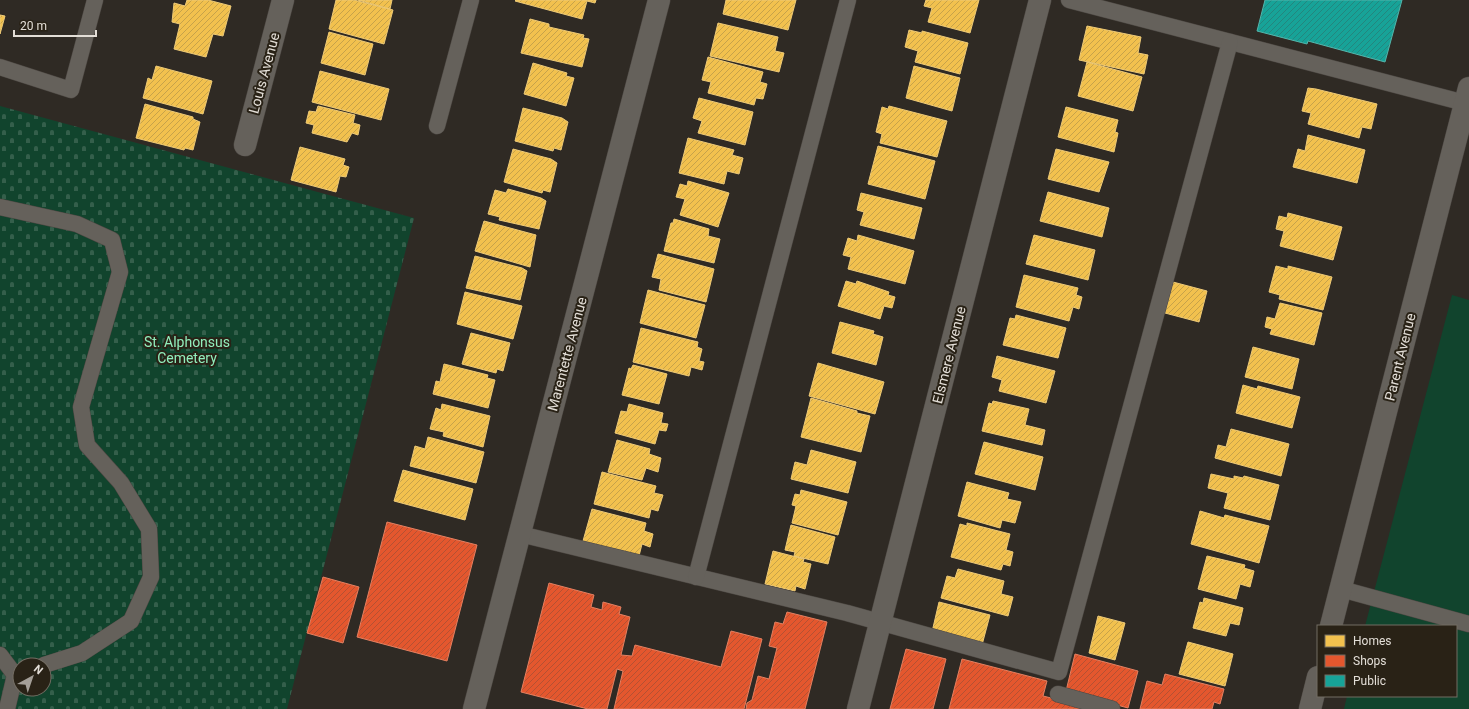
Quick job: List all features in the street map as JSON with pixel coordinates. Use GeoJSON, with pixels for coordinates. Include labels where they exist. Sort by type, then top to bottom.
{"type":"FeatureCollection","features":[{"type":"Feature","properties":{"kind":"street","name":"Louis Avenue"},"geometry":{"type":"LineString","coordinates":[[245,145],[283,0]]}},
{"type":"Feature","properties":{"kind":"street","name":"Marentette Avenue"},"geometry":{"type":"LineString","coordinates":[[474,709],[659,0]]}},
{"type":"Feature","properties":{"kind":"street","name":"Elsmere Avenue"},"geometry":{"type":"LineString","coordinates":[[858,709],[1040,0]]}},
{"type":"Feature","properties":{"kind":"street","name":"Parent Avenue"},"geometry":{"type":"LineString","coordinates":[[1331,625],[1467,96]]}},
{"type":"Feature","properties":{"kind":"street"},"geometry":{"type":"LineString","coordinates":[[1310,709],[1317,681]]}},
{"type":"Feature","properties":{"kind":"lane"},"geometry":{"type":"LineString","coordinates":[[0,67],[71,90],[95,0]]}},
{"type":"Feature","properties":{"kind":"lane"},"geometry":{"type":"LineString","coordinates":[[437,126],[470,0]]}},
{"type":"Feature","properties":{"kind":"lane"},"geometry":{"type":"LineString","coordinates":[[696,577],[848,0]]}},
{"type":"Feature","properties":{"kind":"lane"},"geometry":{"type":"LineString","coordinates":[[1069,0],[1230,42],[1467,96]]}},
{"type":"Feature","properties":{"kind":"lane"},"geometry":{"type":"LineString","coordinates":[[520,534],[847,613],[1059,672],[1230,42]]}},
{"type":"Feature","properties":{"kind":"lane"},"geometry":{"type":"LineString","coordinates":[[0,207],[78,224],[112,240],[120,272],[81,406],[87,445],[121,483],[149,530],[151,577],[131,621],[82,653],[52,663]]}},
{"type":"Feature","properties":{"kind":"lane"},"geometry":{"type":"LineString","coordinates":[[1341,589],[1469,624]]}},
{"type":"Feature","properties":{"kind":"lane"},"geometry":{"type":"LineString","coordinates":[[0,655],[12,668]]}},
{"type":"Feature","properties":{"kind":"lane"},"geometry":{"type":"LineString","coordinates":[[7,709],[12,692]]}},
{"type":"Feature","properties":{"kind":"lane"},"geometry":{"type":"LineString","coordinates":[[1058,694],[1112,709]]}},
{"type":"Feature","properties":{"kind":"green space","name":"St. Alphonsus Cemetery"},"geometry":{"type":"Polygon","coordinates":[[[0,106],[414,218],[287,709],[0,709],[0,106]]]}},
{"type":"Feature","properties":{"kind":"green space"},"geometry":{"type":"Polygon","coordinates":[[[1452,295],[1469,300],[1469,709],[1344,709],[1347,697],[1457,697],[1457,625],[1365,625],[1452,295]]]}},
{"type":"Feature","properties":{"kind":"building: Homes"},"geometry":{"type":"Polygon","coordinates":[[[187,0],[208,0],[231,6],[223,36],[213,34],[206,57],[174,49],[180,24],[172,22],[174,3],[185,6],[187,0]]]}},
{"type":"Feature","properties":{"kind":"building: Homes"},"geometry":{"type":"Polygon","coordinates":[[[336,0],[354,0],[393,10],[384,44],[329,29],[336,0]]]}},
{"type":"Feature","properties":{"kind":"building: Homes"},"geometry":{"type":"Polygon","coordinates":[[[358,0],[392,0],[390,9],[358,0]]]}},
{"type":"Feature","properties":{"kind":"building: Homes"},"geometry":{"type":"Polygon","coordinates":[[[596,0],[595,3],[587,1],[582,19],[515,1],[596,0]]]}},
{"type":"Feature","properties":{"kind":"building: Homes"},"geometry":{"type":"Polygon","coordinates":[[[726,0],[796,0],[788,30],[723,14],[726,0]]]}},
{"type":"Feature","properties":{"kind":"building: Homes"},"geometry":{"type":"Polygon","coordinates":[[[926,0],[979,0],[970,33],[928,22],[932,8],[924,6],[926,0]]]}},
{"type":"Feature","properties":{"kind":"building: Homes"},"geometry":{"type":"Polygon","coordinates":[[[0,15],[5,16],[0,34],[0,15]]]}},
{"type":"Feature","properties":{"kind":"building: Homes"},"geometry":{"type":"Polygon","coordinates":[[[530,19],[549,24],[549,27],[584,35],[583,38],[589,39],[582,67],[521,53],[530,19]]]}},
{"type":"Feature","properties":{"kind":"building: Homes"},"geometry":{"type":"Polygon","coordinates":[[[718,23],[778,37],[775,51],[784,53],[779,72],[710,56],[718,23]]]}},
{"type":"Feature","properties":{"kind":"building: Homes"},"geometry":{"type":"Polygon","coordinates":[[[1087,26],[1141,37],[1138,53],[1148,55],[1144,74],[1079,60],[1087,26]]]}},
{"type":"Feature","properties":{"kind":"building: Homes"},"geometry":{"type":"Polygon","coordinates":[[[909,30],[922,33],[922,31],[968,43],[960,74],[915,62],[918,51],[905,47],[909,30]]]}},
{"type":"Feature","properties":{"kind":"building: Homes"},"geometry":{"type":"Polygon","coordinates":[[[329,32],[373,44],[365,75],[321,63],[329,32]]]}},
{"type":"Feature","properties":{"kind":"building: Homes"},"geometry":{"type":"Polygon","coordinates":[[[708,57],[763,72],[760,82],[767,84],[763,99],[756,98],[754,105],[708,93],[711,82],[702,80],[708,57]]]}},
{"type":"Feature","properties":{"kind":"building: Homes"},"geometry":{"type":"Polygon","coordinates":[[[1087,62],[1142,77],[1133,111],[1078,96],[1087,62]]]}},
{"type":"Feature","properties":{"kind":"building: Homes"},"geometry":{"type":"Polygon","coordinates":[[[533,63],[567,73],[566,76],[574,78],[566,106],[524,94],[533,63]]]}},
{"type":"Feature","properties":{"kind":"building: Homes"},"geometry":{"type":"Polygon","coordinates":[[[156,66],[212,81],[203,114],[143,98],[148,78],[152,80],[156,66]]]}},
{"type":"Feature","properties":{"kind":"building: Homes"},"geometry":{"type":"Polygon","coordinates":[[[914,66],[960,78],[952,111],[906,98],[914,66]]]}},
{"type":"Feature","properties":{"kind":"building: Homes"},"geometry":{"type":"Polygon","coordinates":[[[320,71],[389,89],[381,120],[312,102],[320,71]]]}},
{"type":"Feature","properties":{"kind":"building: Homes"},"geometry":{"type":"Polygon","coordinates":[[[1308,88],[1377,104],[1371,129],[1362,127],[1359,138],[1308,124],[1311,113],[1302,111],[1308,88]]]}},
{"type":"Feature","properties":{"kind":"building: Homes"},"geometry":{"type":"Polygon","coordinates":[[[699,98],[753,112],[745,145],[698,133],[702,121],[693,118],[699,98]]]}},
{"type":"Feature","properties":{"kind":"building: Homes"},"geometry":{"type":"Polygon","coordinates":[[[145,104],[193,117],[193,119],[200,122],[193,150],[185,148],[184,150],[136,138],[145,104]]]}},
{"type":"Feature","properties":{"kind":"building: Homes"},"geometry":{"type":"Polygon","coordinates":[[[318,106],[355,115],[353,123],[360,125],[358,135],[352,133],[347,142],[312,133],[314,125],[306,123],[309,111],[316,112],[318,106]]]}},
{"type":"Feature","properties":{"kind":"building: Homes"},"geometry":{"type":"Polygon","coordinates":[[[889,106],[947,121],[937,157],[880,143],[882,134],[876,132],[882,107],[888,109],[889,106]]]}},
{"type":"Feature","properties":{"kind":"building: Homes"},"geometry":{"type":"Polygon","coordinates":[[[1066,107],[1118,120],[1115,132],[1118,133],[1114,152],[1058,137],[1066,107]]]}},
{"type":"Feature","properties":{"kind":"building: Homes"},"geometry":{"type":"Polygon","coordinates":[[[523,108],[562,118],[568,122],[561,150],[554,148],[553,151],[515,141],[523,108]]]}},
{"type":"Feature","properties":{"kind":"building: Homes"},"geometry":{"type":"Polygon","coordinates":[[[1308,135],[1365,150],[1357,183],[1293,167],[1298,149],[1305,151],[1308,135]]]}},
{"type":"Feature","properties":{"kind":"building: Homes"},"geometry":{"type":"Polygon","coordinates":[[[688,138],[734,150],[732,155],[743,158],[739,174],[727,171],[724,184],[679,173],[688,138]]]}},
{"type":"Feature","properties":{"kind":"building: Homes"},"geometry":{"type":"Polygon","coordinates":[[[878,146],[935,161],[925,199],[868,184],[878,146]]]}},
{"type":"Feature","properties":{"kind":"building: Homes"},"geometry":{"type":"Polygon","coordinates":[[[300,147],[345,159],[343,165],[349,167],[346,177],[340,176],[336,192],[291,180],[300,147]]]}},
{"type":"Feature","properties":{"kind":"building: Homes"},"geometry":{"type":"Polygon","coordinates":[[[513,149],[551,159],[557,163],[550,192],[543,190],[542,193],[504,182],[513,149]]]}},
{"type":"Feature","properties":{"kind":"building: Homes"},"geometry":{"type":"Polygon","coordinates":[[[1056,149],[1109,162],[1099,192],[1048,179],[1056,149]]]}},
{"type":"Feature","properties":{"kind":"building: Homes"},"geometry":{"type":"Polygon","coordinates":[[[688,181],[729,193],[718,227],[680,215],[685,199],[676,197],[680,184],[687,186],[688,181]]]}},
{"type":"Feature","properties":{"kind":"building: Homes"},"geometry":{"type":"Polygon","coordinates":[[[508,189],[541,198],[546,201],[539,229],[499,220],[500,217],[488,214],[495,190],[506,193],[508,189]]]}},
{"type":"Feature","properties":{"kind":"building: Homes"},"geometry":{"type":"Polygon","coordinates":[[[1048,192],[1109,208],[1102,237],[1040,221],[1048,192]]]}},
{"type":"Feature","properties":{"kind":"building: Homes"},"geometry":{"type":"Polygon","coordinates":[[[861,193],[922,208],[914,239],[860,225],[864,212],[857,210],[861,193]]]}},
{"type":"Feature","properties":{"kind":"building: Homes"},"geometry":{"type":"Polygon","coordinates":[[[1288,213],[1342,227],[1333,260],[1280,246],[1284,231],[1276,229],[1279,216],[1287,218],[1288,213]]]}},
{"type":"Feature","properties":{"kind":"building: Homes"},"geometry":{"type":"Polygon","coordinates":[[[674,219],[709,229],[708,236],[720,239],[714,263],[664,251],[671,223],[673,223],[674,219]]]}},
{"type":"Feature","properties":{"kind":"building: Homes"},"geometry":{"type":"Polygon","coordinates":[[[484,221],[536,235],[530,267],[475,251],[484,221]]]}},
{"type":"Feature","properties":{"kind":"building: Homes"},"geometry":{"type":"Polygon","coordinates":[[[858,235],[914,251],[905,284],[848,269],[851,257],[843,255],[848,238],[857,241],[858,235]]]}},
{"type":"Feature","properties":{"kind":"building: Homes"},"geometry":{"type":"Polygon","coordinates":[[[1034,235],[1095,250],[1088,280],[1026,264],[1034,235]]]}},
{"type":"Feature","properties":{"kind":"building: Homes"},"geometry":{"type":"Polygon","coordinates":[[[658,254],[714,269],[706,302],[659,290],[661,279],[652,277],[658,254]]]}},
{"type":"Feature","properties":{"kind":"building: Homes"},"geometry":{"type":"Polygon","coordinates":[[[475,256],[522,268],[527,271],[520,300],[466,288],[475,256]]]}},
{"type":"Feature","properties":{"kind":"building: Homes"},"geometry":{"type":"Polygon","coordinates":[[[1276,266],[1288,269],[1288,266],[1332,277],[1323,310],[1279,299],[1280,295],[1269,292],[1276,266]]]}},
{"type":"Feature","properties":{"kind":"building: Homes"},"geometry":{"type":"Polygon","coordinates":[[[1024,275],[1078,288],[1076,295],[1082,297],[1079,309],[1073,307],[1069,321],[1016,307],[1024,275]]]}},
{"type":"Feature","properties":{"kind":"building: Homes"},"geometry":{"type":"Polygon","coordinates":[[[846,281],[856,284],[857,281],[889,292],[888,295],[895,297],[892,308],[884,306],[880,319],[838,306],[846,281]]]}},
{"type":"Feature","properties":{"kind":"building: Homes"},"geometry":{"type":"Polygon","coordinates":[[[1173,282],[1207,291],[1199,322],[1165,313],[1173,282]]]}},
{"type":"Feature","properties":{"kind":"building: Homes"},"geometry":{"type":"Polygon","coordinates":[[[648,290],[705,305],[696,338],[640,323],[648,290]]]}},
{"type":"Feature","properties":{"kind":"building: Homes"},"geometry":{"type":"Polygon","coordinates":[[[465,292],[522,306],[513,339],[457,324],[465,292]]]}},
{"type":"Feature","properties":{"kind":"building: Homes"},"geometry":{"type":"Polygon","coordinates":[[[1280,303],[1322,313],[1314,345],[1270,334],[1272,329],[1265,327],[1267,317],[1275,319],[1280,303]]]}},
{"type":"Feature","properties":{"kind":"building: Homes"},"geometry":{"type":"Polygon","coordinates":[[[1016,315],[1066,328],[1058,358],[1003,345],[1010,318],[1015,319],[1016,315]]]}},
{"type":"Feature","properties":{"kind":"building: Homes"},"geometry":{"type":"Polygon","coordinates":[[[840,322],[874,331],[873,334],[883,337],[876,365],[832,353],[840,322]]]}},
{"type":"Feature","properties":{"kind":"building: Homes"},"geometry":{"type":"Polygon","coordinates":[[[641,328],[698,342],[697,347],[702,349],[699,361],[704,362],[702,370],[691,367],[689,376],[633,362],[641,328]]]}},
{"type":"Feature","properties":{"kind":"building: Homes"},"geometry":{"type":"Polygon","coordinates":[[[471,333],[510,343],[503,371],[497,369],[496,373],[462,364],[471,333]]]}},
{"type":"Feature","properties":{"kind":"building: Homes"},"geometry":{"type":"Polygon","coordinates":[[[1253,347],[1299,359],[1292,389],[1245,377],[1253,347]]]}},
{"type":"Feature","properties":{"kind":"building: Homes"},"geometry":{"type":"Polygon","coordinates":[[[997,356],[1055,371],[1046,403],[999,391],[1002,380],[992,377],[997,356]]]}},
{"type":"Feature","properties":{"kind":"building: Homes"},"geometry":{"type":"Polygon","coordinates":[[[818,363],[884,382],[875,414],[809,396],[818,363]]]}},
{"type":"Feature","properties":{"kind":"building: Homes"},"geometry":{"type":"Polygon","coordinates":[[[444,364],[488,375],[487,378],[495,380],[488,408],[433,394],[436,381],[440,382],[444,364]]]}},
{"type":"Feature","properties":{"kind":"building: Homes"},"geometry":{"type":"Polygon","coordinates":[[[633,365],[667,374],[659,404],[622,395],[629,368],[631,369],[633,365]]]}},
{"type":"Feature","properties":{"kind":"building: Homes"},"geometry":{"type":"Polygon","coordinates":[[[1243,385],[1257,389],[1258,386],[1300,397],[1292,428],[1236,413],[1243,385]]]}},
{"type":"Feature","properties":{"kind":"building: Homes"},"geometry":{"type":"Polygon","coordinates":[[[811,398],[870,416],[861,452],[801,437],[811,398]]]}},
{"type":"Feature","properties":{"kind":"building: Homes"},"geometry":{"type":"Polygon","coordinates":[[[993,401],[1029,409],[1025,425],[1045,430],[1042,445],[982,431],[989,403],[992,404],[993,401]]]}},
{"type":"Feature","properties":{"kind":"building: Homes"},"geometry":{"type":"Polygon","coordinates":[[[442,404],[490,416],[483,447],[443,436],[444,432],[430,429],[436,408],[441,410],[442,404]]]}},
{"type":"Feature","properties":{"kind":"building: Homes"},"geometry":{"type":"Polygon","coordinates":[[[629,404],[663,413],[661,423],[668,424],[666,431],[659,430],[655,444],[615,433],[621,411],[627,412],[629,404]]]}},
{"type":"Feature","properties":{"kind":"building: Homes"},"geometry":{"type":"Polygon","coordinates":[[[1231,429],[1289,444],[1281,476],[1215,458],[1218,445],[1226,447],[1231,429]]]}},
{"type":"Feature","properties":{"kind":"building: Homes"},"geometry":{"type":"Polygon","coordinates":[[[428,437],[484,452],[476,483],[410,466],[415,446],[425,449],[428,437]]]}},
{"type":"Feature","properties":{"kind":"building: Homes"},"geometry":{"type":"Polygon","coordinates":[[[617,440],[650,449],[649,454],[661,458],[658,472],[646,468],[642,480],[608,472],[617,440]]]}},
{"type":"Feature","properties":{"kind":"building: Homes"},"geometry":{"type":"Polygon","coordinates":[[[984,442],[1043,457],[1035,490],[975,474],[984,442]]]}},
{"type":"Feature","properties":{"kind":"building: Homes"},"geometry":{"type":"Polygon","coordinates":[[[811,450],[856,462],[848,493],[791,479],[795,462],[807,465],[811,450]]]}},
{"type":"Feature","properties":{"kind":"building: Homes"},"geometry":{"type":"Polygon","coordinates":[[[403,470],[473,489],[465,520],[394,501],[403,470]]]}},
{"type":"Feature","properties":{"kind":"building: Homes"},"geometry":{"type":"Polygon","coordinates":[[[602,472],[656,486],[654,493],[663,495],[658,511],[651,509],[649,518],[594,504],[602,472]]]}},
{"type":"Feature","properties":{"kind":"building: Homes"},"geometry":{"type":"Polygon","coordinates":[[[1211,474],[1234,479],[1234,476],[1243,478],[1244,476],[1279,485],[1270,520],[1224,508],[1228,493],[1208,488],[1211,474]]]}},
{"type":"Feature","properties":{"kind":"building: Homes"},"geometry":{"type":"Polygon","coordinates":[[[967,482],[1009,493],[1007,499],[1021,502],[1015,523],[1002,520],[1000,528],[958,516],[967,482]]]}},
{"type":"Feature","properties":{"kind":"building: Homes"},"geometry":{"type":"Polygon","coordinates":[[[801,490],[847,502],[838,535],[792,523],[796,506],[792,505],[795,494],[800,495],[801,490]]]}},
{"type":"Feature","properties":{"kind":"building: Homes"},"geometry":{"type":"Polygon","coordinates":[[[592,509],[646,523],[644,531],[653,534],[650,547],[642,544],[639,556],[583,541],[592,509]]]}},
{"type":"Feature","properties":{"kind":"building: Homes"},"geometry":{"type":"Polygon","coordinates":[[[1200,511],[1224,518],[1225,515],[1269,526],[1259,563],[1191,544],[1200,511]]]}},
{"type":"Feature","properties":{"kind":"building: Homes"},"geometry":{"type":"Polygon","coordinates":[[[967,523],[1010,534],[1006,550],[1013,552],[1010,566],[1003,564],[1001,570],[951,557],[960,524],[967,526],[967,523]]]}},
{"type":"Feature","properties":{"kind":"building: Homes"},"geometry":{"type":"Polygon","coordinates":[[[791,525],[835,537],[828,564],[794,556],[795,552],[785,550],[791,525]]]}},
{"type":"Feature","properties":{"kind":"building: Homes"},"geometry":{"type":"Polygon","coordinates":[[[773,551],[804,559],[803,562],[811,564],[805,589],[796,586],[795,591],[765,584],[773,551]]]}},
{"type":"Feature","properties":{"kind":"building: Homes"},"geometry":{"type":"Polygon","coordinates":[[[1207,556],[1245,565],[1244,568],[1254,571],[1250,587],[1240,584],[1236,599],[1198,589],[1207,556]]]}},
{"type":"Feature","properties":{"kind":"building: Homes"},"geometry":{"type":"Polygon","coordinates":[[[958,569],[1004,581],[1001,594],[1013,597],[1008,616],[941,598],[947,576],[955,578],[958,569]]]}},
{"type":"Feature","properties":{"kind":"building: Homes"},"geometry":{"type":"Polygon","coordinates":[[[1204,598],[1243,608],[1239,625],[1230,623],[1226,636],[1193,628],[1200,602],[1203,603],[1204,598]]]}},
{"type":"Feature","properties":{"kind":"building: Homes"},"geometry":{"type":"Polygon","coordinates":[[[939,602],[990,615],[982,645],[932,632],[939,602]]]}},
{"type":"Feature","properties":{"kind":"building: Homes"},"geometry":{"type":"Polygon","coordinates":[[[1098,616],[1125,623],[1115,660],[1089,653],[1098,616]]]}},
{"type":"Feature","properties":{"kind":"building: Homes"},"geometry":{"type":"Polygon","coordinates":[[[1188,642],[1233,654],[1225,686],[1179,674],[1188,642]]]}},
{"type":"Feature","properties":{"kind":"building: Shops"},"geometry":{"type":"Polygon","coordinates":[[[387,522],[477,545],[447,661],[357,637],[387,522]]]}},
{"type":"Feature","properties":{"kind":"building: Shops"},"geometry":{"type":"Polygon","coordinates":[[[323,577],[359,587],[343,643],[307,633],[323,577]]]}},
{"type":"Feature","properties":{"kind":"building: Shops"},"geometry":{"type":"Polygon","coordinates":[[[549,583],[594,595],[591,607],[602,610],[603,602],[621,607],[619,614],[630,617],[621,655],[632,656],[635,645],[721,667],[731,631],[762,639],[744,709],[614,709],[623,671],[617,669],[607,709],[588,709],[521,692],[549,583]]]}},
{"type":"Feature","properties":{"kind":"building: Shops"},"geometry":{"type":"Polygon","coordinates":[[[787,612],[827,622],[805,709],[746,709],[747,703],[752,700],[758,676],[769,679],[777,648],[769,646],[775,622],[783,624],[787,612]]]}},
{"type":"Feature","properties":{"kind":"building: Shops"},"geometry":{"type":"Polygon","coordinates":[[[906,649],[946,659],[933,709],[890,709],[906,649]]]}},
{"type":"Feature","properties":{"kind":"building: Shops"},"geometry":{"type":"Polygon","coordinates":[[[1075,654],[1138,671],[1128,708],[1066,691],[1075,654]]]}},
{"type":"Feature","properties":{"kind":"building: Shops"},"geometry":{"type":"Polygon","coordinates":[[[962,659],[1047,681],[1043,696],[1092,708],[949,709],[962,659]]]}},
{"type":"Feature","properties":{"kind":"building: Shops"},"geometry":{"type":"Polygon","coordinates":[[[1165,674],[1224,689],[1220,704],[1214,702],[1212,709],[1140,709],[1147,681],[1162,685],[1165,674]]]}},
{"type":"Feature","properties":{"kind":"building: Public"},"geometry":{"type":"Polygon","coordinates":[[[1265,0],[1402,0],[1385,62],[1308,41],[1307,44],[1257,31],[1265,0]]]}}]}
